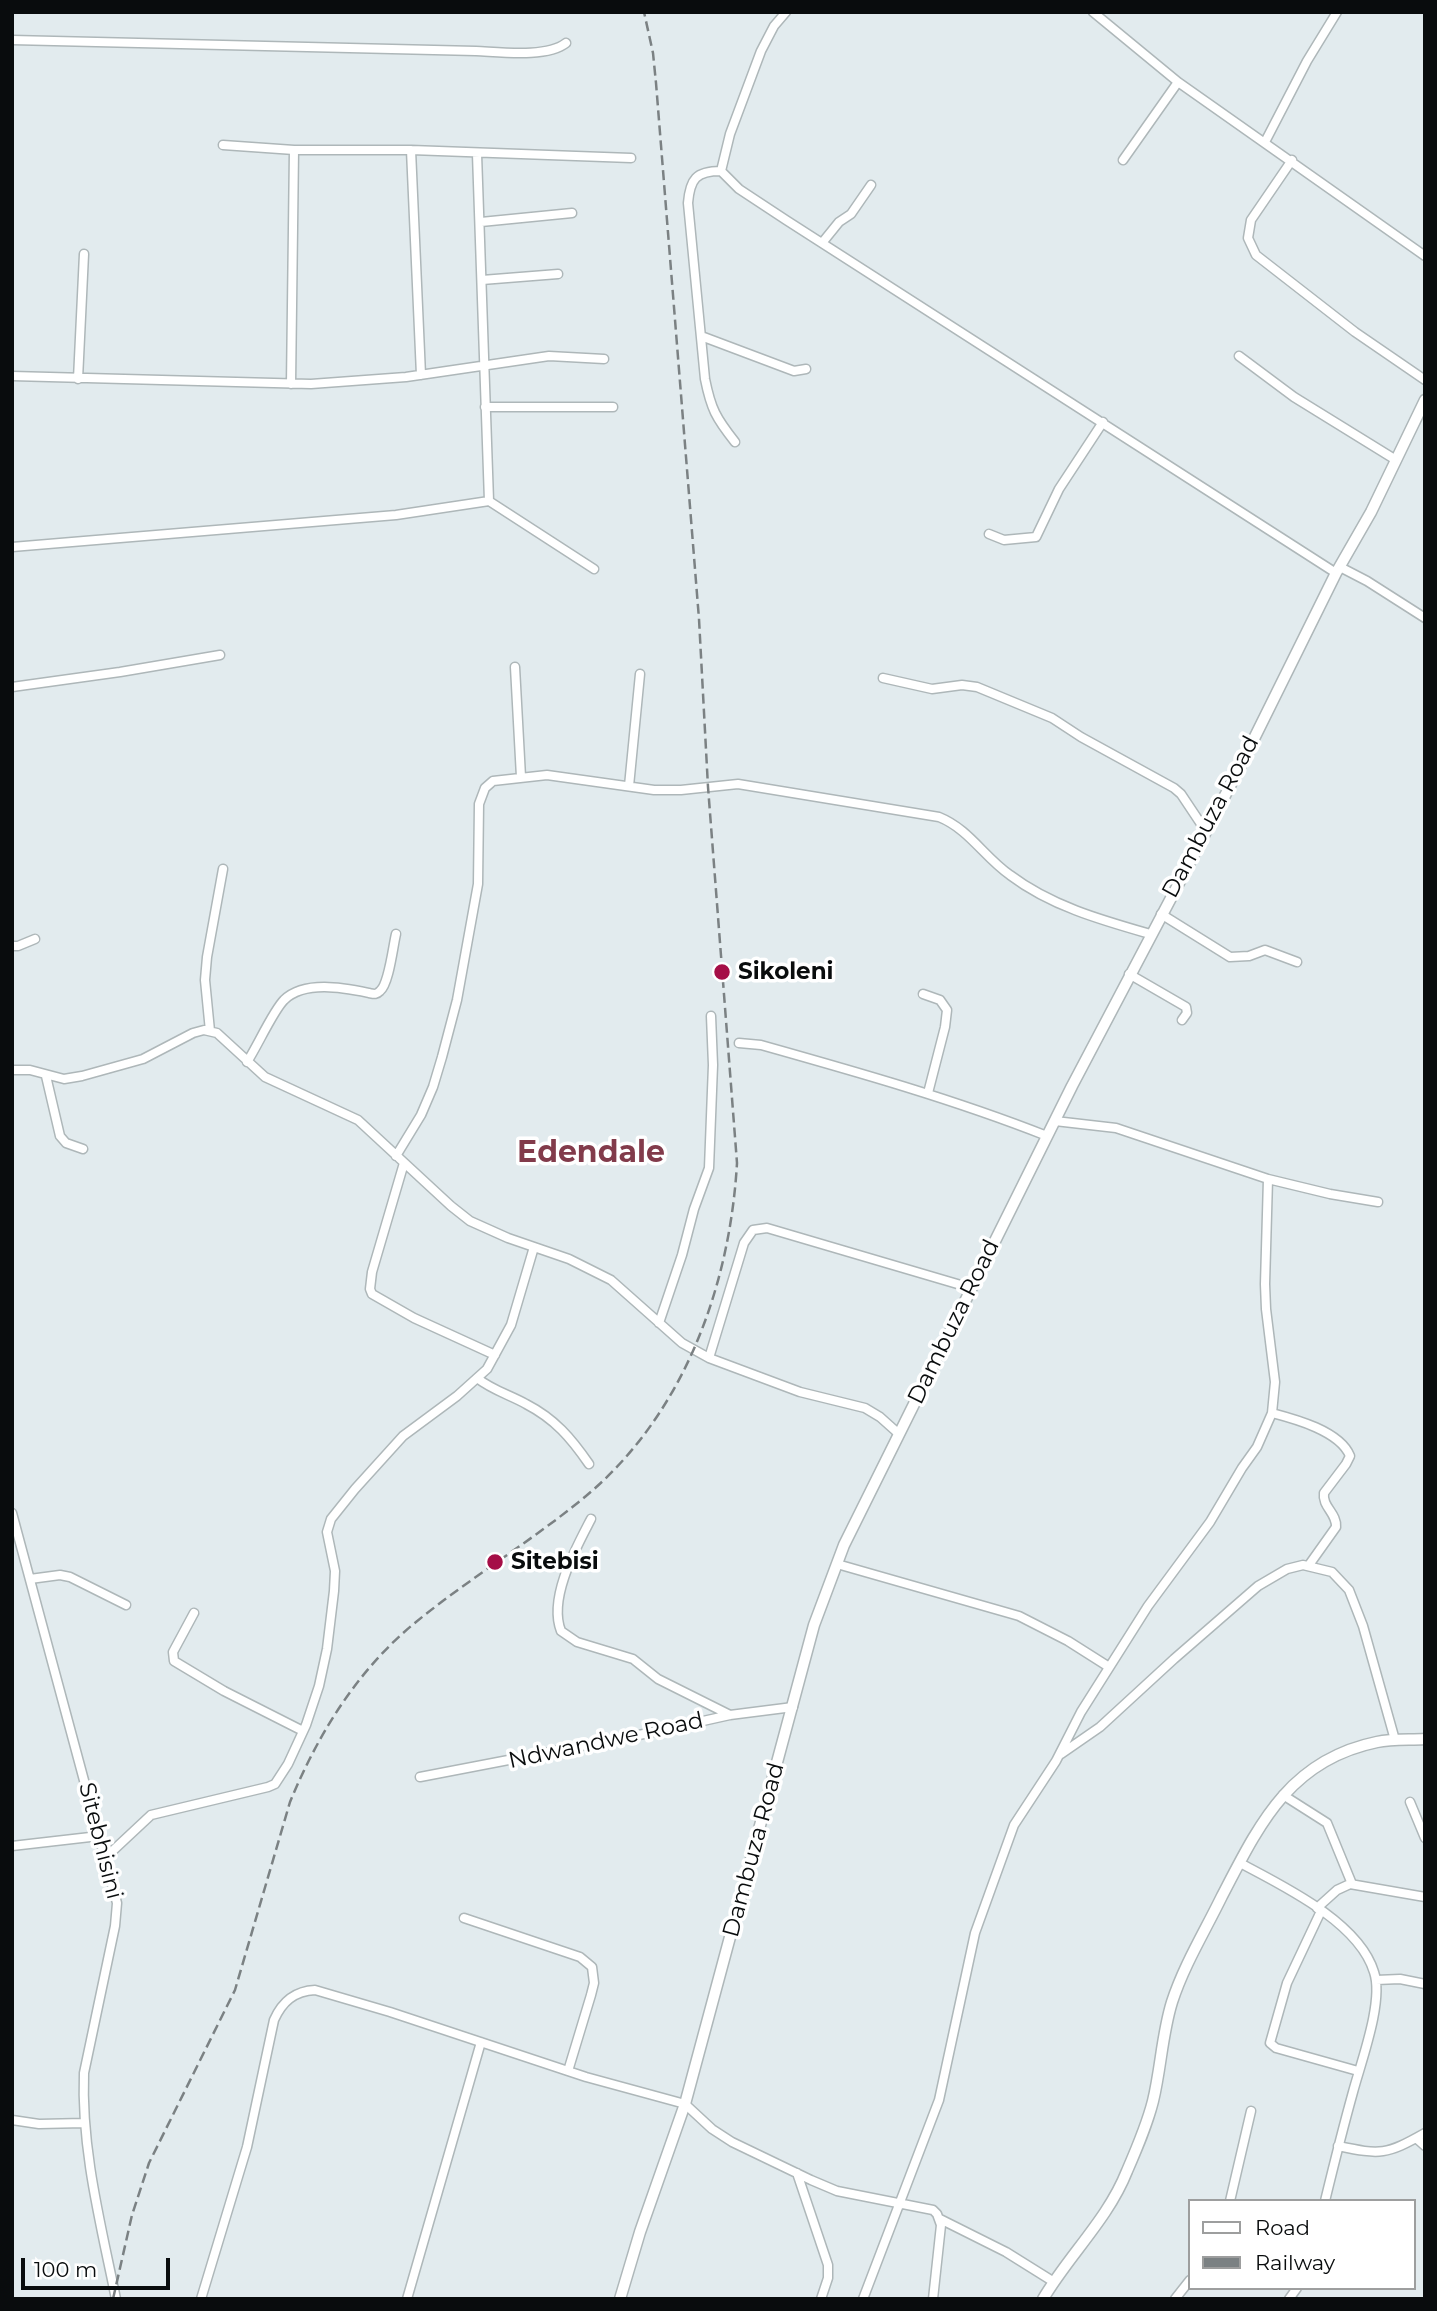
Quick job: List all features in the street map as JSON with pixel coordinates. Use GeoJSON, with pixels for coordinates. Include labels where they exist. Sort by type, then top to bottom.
{"type":"FeatureCollection","features":[{"type":"Feature","properties":{"kind":"street"},"geometry":{"type":"LineString","coordinates":[[720,171],[730,134],[761,51],[774,26],[786,12]]}},
{"type":"Feature","properties":{"kind":"street"},"geometry":{"type":"LineString","coordinates":[[1093,12],[1178,82],[1425,256]]}},
{"type":"Feature","properties":{"kind":"street"},"geometry":{"type":"LineString","coordinates":[[1265,142],[1314,49],[1337,12]]}},
{"type":"Feature","properties":{"kind":"street"},"geometry":{"type":"LineString","coordinates":[[12,40],[540,52],[559,48],[566,43]]}},
{"type":"Feature","properties":{"kind":"street"},"geometry":{"type":"LineString","coordinates":[[1123,160],[1178,82]]}},
{"type":"Feature","properties":{"kind":"street"},"geometry":{"type":"LineString","coordinates":[[223,145],[294,150],[411,150],[631,158]]}},
{"type":"Feature","properties":{"kind":"street"},"geometry":{"type":"LineString","coordinates":[[291,384],[294,150]]}},
{"type":"Feature","properties":{"kind":"street"},"geometry":{"type":"LineString","coordinates":[[411,150],[421,375]]}},
{"type":"Feature","properties":{"kind":"street"},"geometry":{"type":"LineString","coordinates":[[477,154],[489,501]]}},
{"type":"Feature","properties":{"kind":"street"},"geometry":{"type":"LineString","coordinates":[[1292,160],[1251,220],[1248,238],[1256,256],[1355,332],[1425,380]]}},
{"type":"Feature","properties":{"kind":"street"},"geometry":{"type":"LineString","coordinates":[[735,442],[717,419],[710,402],[701,336],[688,203],[691,184],[702,172],[720,171],[739,189],[1103,422],[1338,570],[1367,581],[1425,618]]}},
{"type":"Feature","properties":{"kind":"street"},"geometry":{"type":"LineString","coordinates":[[822,243],[839,222],[851,214],[871,185]]}},
{"type":"Feature","properties":{"kind":"street"},"geometry":{"type":"LineString","coordinates":[[481,222],[572,213]]}},
{"type":"Feature","properties":{"kind":"street"},"geometry":{"type":"LineString","coordinates":[[78,379],[84,254]]}},
{"type":"Feature","properties":{"kind":"street"},"geometry":{"type":"LineString","coordinates":[[482,280],[558,274]]}},
{"type":"Feature","properties":{"kind":"street"},"geometry":{"type":"LineString","coordinates":[[701,336],[794,371],[806,369]]}},
{"type":"Feature","properties":{"kind":"street"},"geometry":{"type":"LineString","coordinates":[[12,376],[291,384],[380,380],[558,356],[604,359]]}},
{"type":"Feature","properties":{"kind":"street"},"geometry":{"type":"LineString","coordinates":[[1240,356],[1294,397],[1396,460]]}},
{"type":"Feature","properties":{"kind":"street","name":"Dambuza Road"},"geometry":{"type":"LineString","coordinates":[[620,2299],[661,2169],[685,2104],[814,1625],[837,1563],[1046,1136],[1239,769],[1338,570],[1422,413],[1425,400]]}},
{"type":"Feature","properties":{"kind":"street"},"geometry":{"type":"LineString","coordinates":[[485,407],[613,407]]}},
{"type":"Feature","properties":{"kind":"street"},"geometry":{"type":"LineString","coordinates":[[989,534],[1004,540],[1036,537],[1059,489],[1103,422]]}},
{"type":"Feature","properties":{"kind":"street"},"geometry":{"type":"LineString","coordinates":[[12,547],[396,515],[489,501],[594,569]]}},
{"type":"Feature","properties":{"kind":"street"},"geometry":{"type":"LineString","coordinates":[[12,687],[220,655]]}},
{"type":"Feature","properties":{"kind":"street"},"geometry":{"type":"LineString","coordinates":[[515,667],[522,777]]}},
{"type":"Feature","properties":{"kind":"street"},"geometry":{"type":"LineString","coordinates":[[629,786],[640,674]]}},
{"type":"Feature","properties":{"kind":"street"},"geometry":{"type":"LineString","coordinates":[[883,678],[932,689],[971,685],[1030,708],[1174,788],[1205,830]]}},
{"type":"Feature","properties":{"kind":"street"},"geometry":{"type":"LineString","coordinates":[[396,1156],[421,1115],[433,1087],[457,1000],[478,884],[481,795],[493,781],[547,775],[681,790],[749,785],[939,817],[960,828],[1002,869],[1037,893],[1099,920],[1150,934]]}},
{"type":"Feature","properties":{"kind":"street"},"geometry":{"type":"LineString","coordinates":[[210,1031],[205,979],[206,957],[223,869]]}},
{"type":"Feature","properties":{"kind":"street"},"geometry":{"type":"LineString","coordinates":[[1161,914],[1230,957],[1249,956],[1265,950],[1297,962]]}},
{"type":"Feature","properties":{"kind":"street"},"geometry":{"type":"LineString","coordinates":[[247,1062],[281,1003],[296,992],[328,987],[376,994],[381,990],[396,934]]}},
{"type":"Feature","properties":{"kind":"street"},"geometry":{"type":"LineString","coordinates":[[12,946],[35,939]]}},
{"type":"Feature","properties":{"kind":"street"},"geometry":{"type":"LineString","coordinates":[[1129,974],[1186,1007],[1187,1013],[1182,1020]]}},
{"type":"Feature","properties":{"kind":"street"},"geometry":{"type":"LineString","coordinates":[[923,994],[940,1000],[947,1010],[928,1093]]}},
{"type":"Feature","properties":{"kind":"street"},"geometry":{"type":"LineString","coordinates":[[659,1323],[709,1168],[713,1065],[711,1016]]}},
{"type":"Feature","properties":{"kind":"street"},"geometry":{"type":"LineString","coordinates":[[12,1070],[30,1070],[64,1079],[128,1064],[192,1033],[210,1031],[223,1038],[265,1077],[358,1119],[470,1221],[486,1230],[569,1259],[611,1280],[682,1343],[709,1358],[800,1392],[865,1408],[899,1434]]}},
{"type":"Feature","properties":{"kind":"street"},"geometry":{"type":"LineString","coordinates":[[740,1043],[761,1045],[928,1093],[1046,1136]]}},
{"type":"Feature","properties":{"kind":"street"},"geometry":{"type":"LineString","coordinates":[[46,1076],[60,1136],[66,1143],[83,1149]]}},
{"type":"Feature","properties":{"kind":"street"},"geometry":{"type":"LineString","coordinates":[[1055,1121],[1116,1128],[1268,1179],[1378,1202]]}},
{"type":"Feature","properties":{"kind":"street"},"geometry":{"type":"LineString","coordinates":[[404,1163],[372,1272],[372,1294],[414,1318],[495,1355]]}},
{"type":"Feature","properties":{"kind":"street"},"geometry":{"type":"LineString","coordinates":[[863,2299],[939,2100],[975,1933],[1014,1825],[1148,1606],[1210,1522],[1257,1447],[1272,1413],[1275,1382],[1265,1284],[1268,1179]]}},
{"type":"Feature","properties":{"kind":"street"},"geometry":{"type":"LineString","coordinates":[[709,1358],[744,1243],[749,1234],[760,1228],[793,1235],[971,1288]]}},
{"type":"Feature","properties":{"kind":"street"},"geometry":{"type":"LineString","coordinates":[[105,1858],[151,1815],[253,1791],[275,1783],[288,1764],[303,1731],[319,1686],[327,1649],[335,1571],[327,1532],[331,1519],[403,1436],[477,1378],[495,1355],[511,1325],[534,1247]]}},
{"type":"Feature","properties":{"kind":"street"},"geometry":{"type":"LineString","coordinates":[[477,1378],[558,1424],[569,1434],[589,1464]]}},
{"type":"Feature","properties":{"kind":"street"},"geometry":{"type":"LineString","coordinates":[[1272,1413],[1330,1435],[1347,1449],[1350,1456],[1324,1493],[1325,1504],[1336,1520],[1336,1528],[1309,1565]]}},
{"type":"Feature","properties":{"kind":"street","name":"Sitebhisini"},"geometry":{"type":"LineString","coordinates":[[12,1513],[117,1903],[84,2073],[84,2123],[116,2299]]}},
{"type":"Feature","properties":{"kind":"street"},"geometry":{"type":"LineString","coordinates":[[591,1519],[565,1576],[558,1613],[561,1631],[576,1642],[633,1658],[658,1679],[730,1715]]}},
{"type":"Feature","properties":{"kind":"street"},"geometry":{"type":"LineString","coordinates":[[837,1563],[1019,1616],[1068,1641],[1109,1667]]}},
{"type":"Feature","properties":{"kind":"street"},"geometry":{"type":"LineString","coordinates":[[1059,1755],[1100,1727],[1258,1586],[1287,1569],[1309,1565],[1332,1572],[1349,1590],[1363,1626],[1395,1740]]}},
{"type":"Feature","properties":{"kind":"street"},"geometry":{"type":"LineString","coordinates":[[30,1579],[60,1575],[70,1577],[126,1605]]}},
{"type":"Feature","properties":{"kind":"street"},"geometry":{"type":"LineString","coordinates":[[194,1613],[173,1652],[174,1661],[303,1731]]}},
{"type":"Feature","properties":{"kind":"street","name":"Ndwandwe Road"},"geometry":{"type":"LineString","coordinates":[[420,1777],[636,1736],[730,1715],[793,1707]]}},
{"type":"Feature","properties":{"kind":"street"},"geometry":{"type":"LineString","coordinates":[[1042,2299],[1092,2233],[1121,2186],[1153,2103],[1164,2034],[1173,2001],[1194,1951],[1254,1836],[1283,1795],[1314,1769],[1343,1752],[1379,1741],[1425,1739]]}},
{"type":"Feature","properties":{"kind":"street"},"geometry":{"type":"LineString","coordinates":[[1283,1795],[1327,1823],[1352,1884]]}},
{"type":"Feature","properties":{"kind":"street"},"geometry":{"type":"LineString","coordinates":[[1410,1802],[1425,1838]]}},
{"type":"Feature","properties":{"kind":"street"},"geometry":{"type":"LineString","coordinates":[[12,1846],[99,1836]]}},
{"type":"Feature","properties":{"kind":"street"},"geometry":{"type":"LineString","coordinates":[[1240,1863],[1287,1888],[1344,1928],[1359,1944],[1374,1971],[1377,1994],[1325,2199]]}},
{"type":"Feature","properties":{"kind":"street"},"geometry":{"type":"LineString","coordinates":[[1358,2071],[1276,2048],[1270,2043],[1287,1983],[1319,1909],[1337,1891],[1352,1884],[1425,1897]]}},
{"type":"Feature","properties":{"kind":"street"},"geometry":{"type":"LineString","coordinates":[[464,1918],[579,1957],[592,1967],[594,1983],[568,2071]]}},
{"type":"Feature","properties":{"kind":"street"},"geometry":{"type":"LineString","coordinates":[[1376,1980],[1400,1979],[1425,1984]]}},
{"type":"Feature","properties":{"kind":"street"},"geometry":{"type":"LineString","coordinates":[[201,2299],[250,2135],[274,2020],[279,2008],[306,1990],[330,1993],[568,2071],[685,2104],[712,2129],[732,2142],[837,2191],[933,2210],[940,2219],[1006,2252],[1054,2282]]}},
{"type":"Feature","properties":{"kind":"street"},"geometry":{"type":"LineString","coordinates":[[407,2299],[481,2042]]}},
{"type":"Feature","properties":{"kind":"street"},"geometry":{"type":"LineString","coordinates":[[1230,2199],[1251,2111]]}},
{"type":"Feature","properties":{"kind":"street"},"geometry":{"type":"LineString","coordinates":[[12,2120],[39,2124],[84,2123]]}},
{"type":"Feature","properties":{"kind":"street"},"geometry":{"type":"LineString","coordinates":[[1338,2146],[1378,2154],[1397,2148],[1425,2133]]}},
{"type":"Feature","properties":{"kind":"street"},"geometry":{"type":"LineString","coordinates":[[1416,2138],[1425,2146]]}},
{"type":"Feature","properties":{"kind":"street"},"geometry":{"type":"LineString","coordinates":[[797,2173],[829,2269],[821,2299]]}},
{"type":"Feature","properties":{"kind":"street"},"geometry":{"type":"LineString","coordinates":[[933,2299],[940,2219]]}},
{"type":"Feature","properties":{"kind":"street"},"geometry":{"type":"LineString","coordinates":[[1175,2299],[1188,2283]]}},
{"type":"Feature","properties":{"kind":"railway"},"geometry":{"type":"LineString","coordinates":[[113,2299],[132,2215],[149,2163],[235,1990],[290,1802],[327,1728],[358,1682],[395,1640],[586,1496],[620,1463],[650,1427],[675,1387],[696,1345],[712,1301],[724,1255],[733,1209],[737,1163],[708,787],[699,619],[656,83],[644,12]]}},
{"type":"Feature","properties":{"kind":"place","name":"Sikoleni"},"geometry":{"type":"Point","coordinates":[722,972]}},
{"type":"Feature","properties":{"kind":"place","name":"Sitebisi"},"geometry":{"type":"Point","coordinates":[495,1562]}},
{"type":"Feature","properties":{"kind":"district","name":"Edendale"},"geometry":{"type":"Point","coordinates":[591,1153]}}]}
